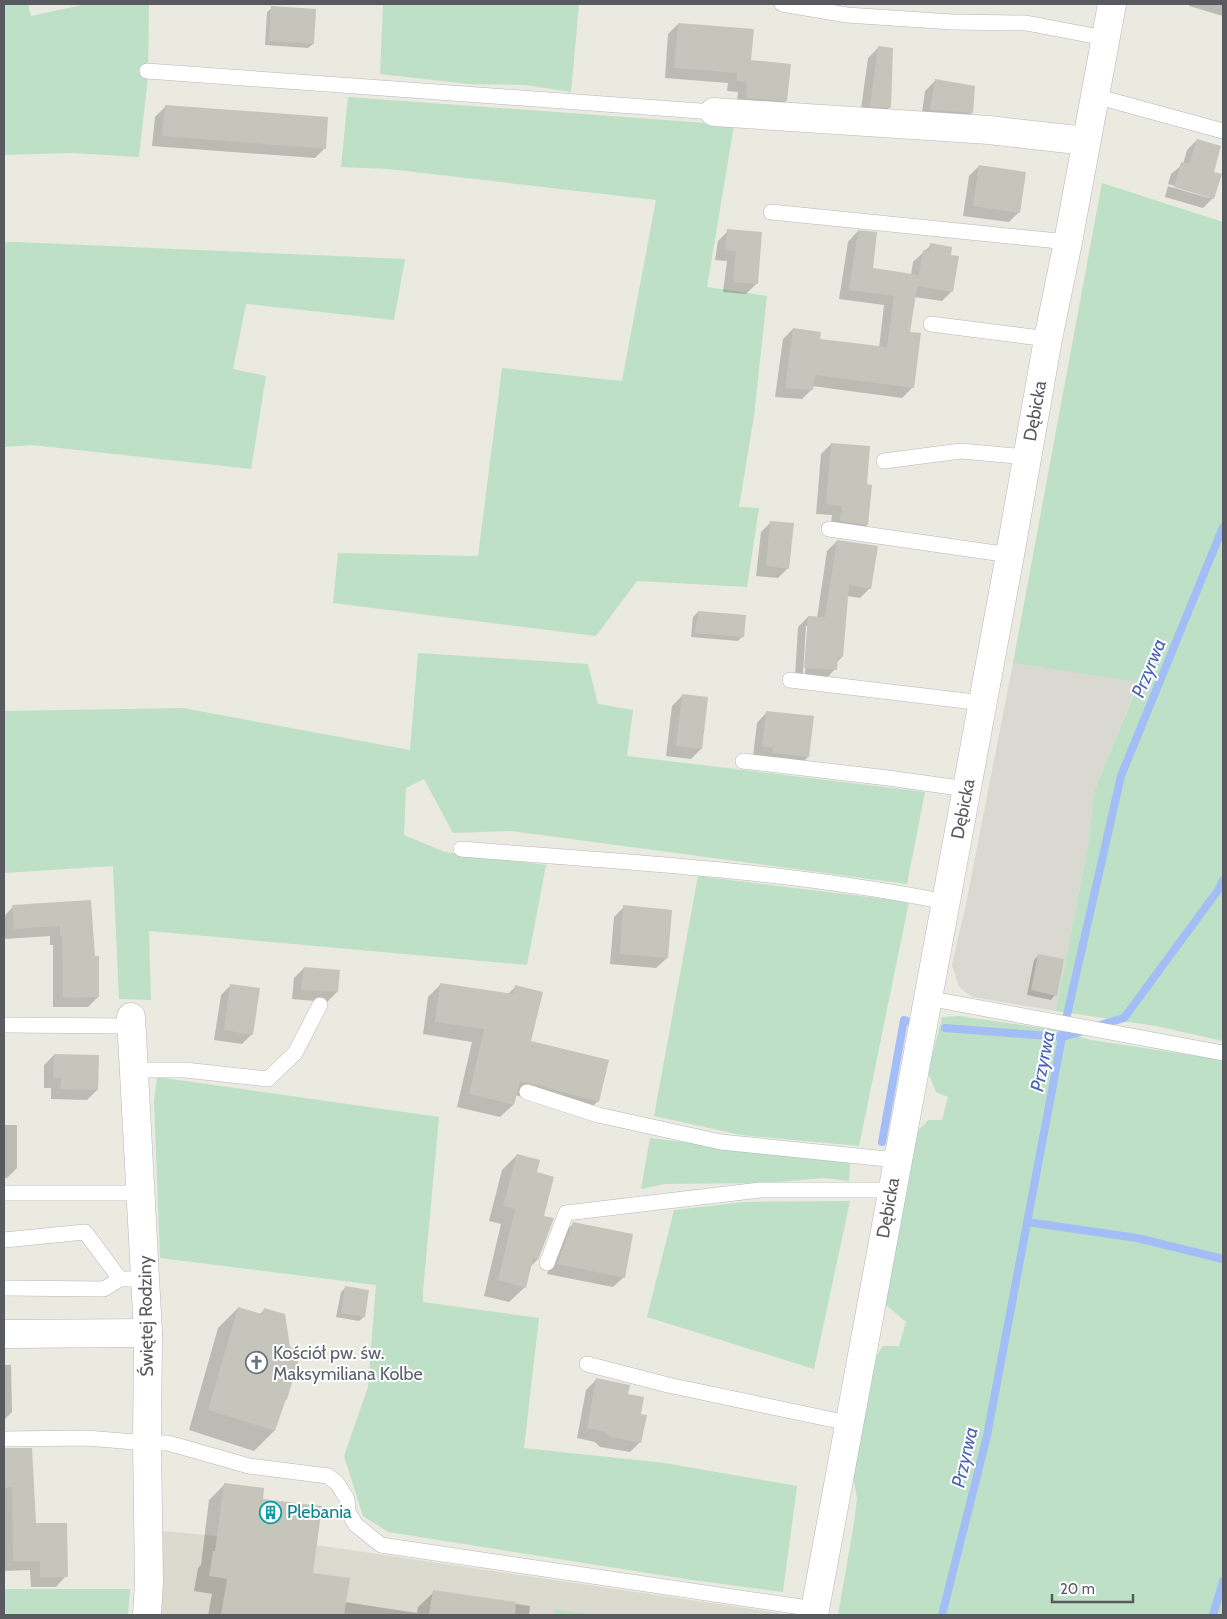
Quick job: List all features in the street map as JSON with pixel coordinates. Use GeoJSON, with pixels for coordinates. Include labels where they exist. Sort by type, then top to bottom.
{"type":"FeatureCollection","features":[{"type":"Feature","properties":{"kind":"street","name":"Dębicka"},"geometry":{"type":"LineString","coordinates":[[814,1612],[983,703],[1048,339],[1112,4]]}},
{"type":"Feature","properties":{"kind":"street"},"geometry":{"type":"LineString","coordinates":[[714,112],[989,130],[1086,141]]}},
{"type":"Feature","properties":{"kind":"street","name":"Świętej Rodziny"},"geometry":{"type":"LineString","coordinates":[[131,1021],[142,1193],[133,1279],[148,1333],[149,1582],[147,1615]]}},
{"type":"Feature","properties":{"kind":"street"},"geometry":{"type":"LineString","coordinates":[[4,1334],[148,1333]]}},
{"type":"Feature","properties":{"kind":"lane"},"geometry":{"type":"LineString","coordinates":[[782,4],[847,15],[952,22],[1026,23],[1105,38]]}},
{"type":"Feature","properties":{"kind":"lane"},"geometry":{"type":"LineString","coordinates":[[147,71],[714,112]]}},
{"type":"Feature","properties":{"kind":"lane"},"geometry":{"type":"LineString","coordinates":[[1095,96],[1223,131]]}},
{"type":"Feature","properties":{"kind":"lane"},"geometry":{"type":"LineString","coordinates":[[771,212],[1068,242]]}},
{"type":"Feature","properties":{"kind":"lane"},"geometry":{"type":"LineString","coordinates":[[931,324],[1048,339]]}},
{"type":"Feature","properties":{"kind":"lane"},"geometry":{"type":"LineString","coordinates":[[884,461],[961,451],[1027,457]]}},
{"type":"Feature","properties":{"kind":"lane"},"geometry":{"type":"LineString","coordinates":[[829,529],[1010,555]]}},
{"type":"Feature","properties":{"kind":"lane"},"geometry":{"type":"LineString","coordinates":[[790,680],[983,703]]}},
{"type":"Feature","properties":{"kind":"lane"},"geometry":{"type":"LineString","coordinates":[[743,761],[967,789]]}},
{"type":"Feature","properties":{"kind":"lane"},"geometry":{"type":"LineString","coordinates":[[461,849],[728,870],[882,890],[946,902]]}},
{"type":"Feature","properties":{"kind":"lane"},"geometry":{"type":"LineString","coordinates":[[927,998],[1223,1053]]}},
{"type":"Feature","properties":{"kind":"lane"},"geometry":{"type":"LineString","coordinates":[[134,1070],[185,1070],[268,1079],[295,1053],[320,1005]]}},
{"type":"Feature","properties":{"kind":"lane"},"geometry":{"type":"LineString","coordinates":[[4,1024],[131,1021]]}},
{"type":"Feature","properties":{"kind":"lane"},"geometry":{"type":"LineString","coordinates":[[527,1092],[598,1115],[721,1142],[897,1160]]}},
{"type":"Feature","properties":{"kind":"lane"},"geometry":{"type":"LineString","coordinates":[[547,1263],[566,1213],[760,1190],[892,1190]]}},
{"type":"Feature","properties":{"kind":"lane"},"geometry":{"type":"LineString","coordinates":[[4,1193],[142,1193]]}},
{"type":"Feature","properties":{"kind":"lane"},"geometry":{"type":"LineString","coordinates":[[4,1240],[85,1232],[133,1279],[104,1288],[4,1288]]}},
{"type":"Feature","properties":{"kind":"lane"},"geometry":{"type":"LineString","coordinates":[[587,1364],[668,1385],[848,1423]]}},
{"type":"Feature","properties":{"kind":"lane"},"geometry":{"type":"LineString","coordinates":[[4,1439],[87,1438],[168,1443],[249,1466],[328,1476],[337,1483],[347,1500],[348,1512],[356,1525],[381,1545],[814,1612]]}},
{"type":"Feature","properties":{"kind":"shaded area"},"geometry":{"type":"Polygon","coordinates":[[[1013,663],[1139,681],[1095,789],[1087,851],[1056,1011],[972,997],[959,987],[952,965],[966,904],[1013,663]]]}},
{"type":"Feature","properties":{"kind":"shaded area"},"geometry":{"type":"Polygon","coordinates":[[[163,1531],[323,1546],[779,1613],[779,1615],[161,1615],[163,1531]]]}},
{"type":"Feature","properties":{"kind":"green space"},"geometry":{"type":"Polygon","coordinates":[[[4,4],[28,4],[31,16],[86,4],[149,4],[148,77],[139,157],[72,153],[4,155],[4,4]]]}},
{"type":"Feature","properties":{"kind":"green space"},"geometry":{"type":"Polygon","coordinates":[[[383,4],[579,4],[571,92],[525,85],[469,84],[380,74],[383,4]]]}},
{"type":"Feature","properties":{"kind":"green space"},"geometry":{"type":"Polygon","coordinates":[[[348,97],[734,125],[707,287],[767,296],[754,416],[739,507],[759,508],[747,587],[637,581],[596,636],[333,603],[338,553],[478,556],[502,368],[622,381],[656,200],[388,169],[341,167],[348,97]]]}},
{"type":"Feature","properties":{"kind":"green space"},"geometry":{"type":"Polygon","coordinates":[[[1102,183],[1223,222],[1223,1041],[1156,1026],[1056,1011],[1087,851],[1095,789],[1139,682],[1013,663],[1102,183]]]}},
{"type":"Feature","properties":{"kind":"green space"},"geometry":{"type":"Polygon","coordinates":[[[4,242],[405,259],[394,320],[246,304],[233,369],[266,376],[251,469],[32,445],[4,447],[4,242]]]}},
{"type":"Feature","properties":{"kind":"green space"},"geometry":{"type":"Polygon","coordinates":[[[418,653],[588,664],[598,704],[633,710],[627,756],[925,792],[907,884],[511,831],[453,833],[424,779],[406,788],[404,835],[445,852],[546,865],[527,965],[149,931],[151,1000],[119,999],[113,866],[4,873],[4,711],[183,708],[410,750],[418,653]]]}},
{"type":"Feature","properties":{"kind":"green space"},"geometry":{"type":"Polygon","coordinates":[[[698,876],[909,902],[859,1146],[741,1135],[654,1116],[698,876]]]}},
{"type":"Feature","properties":{"kind":"green space"},"geometry":{"type":"Polygon","coordinates":[[[959,1016],[1057,1030],[1091,1040],[1223,1060],[1223,1615],[838,1615],[857,1499],[853,1475],[877,1355],[883,1346],[899,1346],[906,1322],[885,1304],[915,1134],[928,1120],[942,1120],[948,1097],[936,1092],[928,1072],[942,1017],[959,1016]]]}},
{"type":"Feature","properties":{"kind":"green space"},"geometry":{"type":"Polygon","coordinates":[[[157,1077],[439,1117],[423,1302],[539,1318],[524,1448],[664,1463],[797,1486],[783,1592],[692,1580],[388,1532],[363,1516],[344,1456],[368,1387],[376,1285],[160,1258],[154,1101],[157,1077]]]}},
{"type":"Feature","properties":{"kind":"green space"},"geometry":{"type":"Polygon","coordinates":[[[650,1138],[850,1162],[849,1181],[824,1178],[766,1183],[665,1184],[641,1189],[650,1138]]]}},
{"type":"Feature","properties":{"kind":"green space"},"geometry":{"type":"Polygon","coordinates":[[[850,1201],[814,1369],[647,1317],[674,1210],[744,1202],[850,1201]]]}},
{"type":"Feature","properties":{"kind":"green space"},"geometry":{"type":"Polygon","coordinates":[[[4,1589],[130,1589],[128,1615],[4,1615],[4,1589]]]}},
{"type":"Feature","properties":{"kind":"green space"},"geometry":{"type":"Polygon","coordinates":[[[555,1609],[591,1615],[554,1615],[555,1609]]]}},
{"type":"Feature","properties":{"kind":"building"},"geometry":{"type":"Polygon","coordinates":[[[271,6],[316,9],[314,44],[269,41],[271,6]]]}},
{"type":"Feature","properties":{"kind":"building"},"geometry":{"type":"Polygon","coordinates":[[[678,23],[754,29],[751,60],[791,64],[787,101],[746,98],[747,82],[737,81],[737,73],[674,68],[678,23]]]}},
{"type":"Feature","properties":{"kind":"building"},"geometry":{"type":"Polygon","coordinates":[[[878,46],[893,48],[891,108],[870,107],[878,46]]]}},
{"type":"Feature","properties":{"kind":"building"},"geometry":{"type":"Polygon","coordinates":[[[935,79],[975,86],[973,113],[930,110],[935,79]]]}},
{"type":"Feature","properties":{"kind":"building"},"geometry":{"type":"Polygon","coordinates":[[[165,105],[328,117],[326,149],[162,136],[165,105]]]}},
{"type":"Feature","properties":{"kind":"building"},"geometry":{"type":"Polygon","coordinates":[[[1197,139],[1221,146],[1214,172],[1222,174],[1214,199],[1174,187],[1181,162],[1189,164],[1197,139]]]}},
{"type":"Feature","properties":{"kind":"building"},"geometry":{"type":"Polygon","coordinates":[[[979,165],[1026,172],[1020,213],[973,206],[979,165]]]}},
{"type":"Feature","properties":{"kind":"building"},"geometry":{"type":"Polygon","coordinates":[[[727,229],[762,232],[758,284],[733,282],[736,251],[725,250],[727,229]]]}},
{"type":"Feature","properties":{"kind":"building"},"geometry":{"type":"Polygon","coordinates":[[[858,230],[877,232],[873,268],[919,275],[910,332],[921,333],[914,388],[815,375],[813,390],[785,388],[793,328],[821,332],[820,339],[887,347],[894,296],[849,290],[858,230]]]}},
{"type":"Feature","properties":{"kind":"building"},"geometry":{"type":"Polygon","coordinates":[[[930,243],[952,247],[951,255],[959,256],[953,292],[917,286],[923,250],[929,251],[930,243]]]}},
{"type":"Feature","properties":{"kind":"building"},"geometry":{"type":"Polygon","coordinates":[[[831,443],[870,446],[867,484],[872,485],[868,525],[840,521],[842,506],[826,504],[831,443]]]}},
{"type":"Feature","properties":{"kind":"building"},"geometry":{"type":"Polygon","coordinates":[[[770,521],[794,523],[789,569],[766,566],[770,521]]]}},
{"type":"Feature","properties":{"kind":"building"},"geometry":{"type":"Polygon","coordinates":[[[837,540],[878,546],[871,589],[849,585],[843,657],[838,657],[837,670],[804,668],[808,616],[825,617],[837,540]]]}},
{"type":"Feature","properties":{"kind":"building"},"geometry":{"type":"Polygon","coordinates":[[[698,611],[746,615],[744,637],[695,633],[698,611]]]}},
{"type":"Feature","properties":{"kind":"building"},"geometry":{"type":"Polygon","coordinates":[[[682,694],[708,697],[702,749],[676,746],[682,694]]]}},
{"type":"Feature","properties":{"kind":"building"},"geometry":{"type":"Polygon","coordinates":[[[766,711],[814,716],[809,757],[772,753],[773,748],[762,746],[766,711]]]}},
{"type":"Feature","properties":{"kind":"building"},"geometry":{"type":"Polygon","coordinates":[[[91,900],[95,956],[99,956],[99,997],[63,998],[62,936],[60,936],[60,926],[14,929],[12,905],[91,900]]]}},
{"type":"Feature","properties":{"kind":"building"},"geometry":{"type":"Polygon","coordinates":[[[623,905],[672,910],[668,958],[620,954],[623,905]]]}},
{"type":"Feature","properties":{"kind":"building"},"geometry":{"type":"Polygon","coordinates":[[[1038,954],[1064,959],[1057,996],[1031,990],[1038,954]]]}},
{"type":"Feature","properties":{"kind":"building"},"geometry":{"type":"Polygon","coordinates":[[[304,967],[340,970],[338,992],[301,990],[304,967]]]}},
{"type":"Feature","properties":{"kind":"building"},"geometry":{"type":"Polygon","coordinates":[[[440,983],[513,994],[515,985],[543,992],[531,1041],[609,1060],[599,1102],[520,1082],[514,1105],[469,1094],[484,1029],[435,1022],[440,983]]]}},
{"type":"Feature","properties":{"kind":"building"},"geometry":{"type":"Polygon","coordinates":[[[230,984],[260,988],[253,1035],[224,1030],[230,984]]]}},
{"type":"Feature","properties":{"kind":"building"},"geometry":{"type":"Polygon","coordinates":[[[54,1054],[99,1055],[98,1090],[60,1089],[61,1078],[53,1078],[54,1054]]]}},
{"type":"Feature","properties":{"kind":"building"},"geometry":{"type":"Polygon","coordinates":[[[517,1154],[540,1160],[537,1172],[554,1177],[544,1216],[554,1218],[538,1260],[533,1259],[526,1288],[498,1280],[515,1209],[503,1206],[517,1154]]]}},
{"type":"Feature","properties":{"kind":"building"},"geometry":{"type":"Polygon","coordinates":[[[573,1222],[633,1234],[625,1278],[557,1264],[573,1222]]]}},
{"type":"Feature","properties":{"kind":"building"},"geometry":{"type":"Polygon","coordinates":[[[345,1286],[369,1290],[365,1317],[341,1313],[345,1286]]]}},
{"type":"Feature","properties":{"kind":"building","name":"Kościół pw. św. Maksymiliana Kolbe"},"geometry":{"type":"Polygon","coordinates":[[[238,1307],[262,1314],[264,1308],[285,1314],[290,1347],[301,1351],[287,1400],[275,1431],[208,1410],[238,1307]]]}},
{"type":"Feature","properties":{"kind":"building"},"geometry":{"type":"Polygon","coordinates":[[[596,1378],[630,1385],[628,1394],[644,1397],[641,1414],[647,1415],[641,1443],[610,1437],[605,1432],[587,1428],[596,1378]]]}},
{"type":"Feature","properties":{"kind":"building"},"geometry":{"type":"Polygon","coordinates":[[[4,1448],[32,1448],[36,1523],[67,1523],[68,1577],[40,1577],[40,1561],[13,1561],[12,1487],[4,1488],[4,1448]]]}},
{"type":"Feature","properties":{"kind":"building"},"geometry":{"type":"Polygon","coordinates":[[[224,1483],[264,1488],[263,1499],[322,1506],[313,1573],[350,1578],[344,1615],[221,1615],[227,1579],[209,1576],[213,1551],[215,1551],[224,1483]]]}},
{"type":"Feature","properties":{"kind":"building"},"geometry":{"type":"Polygon","coordinates":[[[433,1590],[516,1602],[515,1615],[429,1615],[433,1590]]]}},
{"type":"Feature","properties":{"kind":"waterway","name":"Przyrwa"},"geometry":{"type":"LineString","coordinates":[[942,1615],[987,1436],[1062,1037],[1121,776],[1223,527]]}},
{"type":"Feature","properties":{"kind":"waterway"},"geometry":{"type":"LineString","coordinates":[[1097,1026],[1124,1018],[1219,889],[1223,880]]}},
{"type":"Feature","properties":{"kind":"waterway"},"geometry":{"type":"LineString","coordinates":[[882,1142],[904,1020],[907,1021]]}},
{"type":"Feature","properties":{"kind":"waterway"},"geometry":{"type":"LineString","coordinates":[[945,1028],[1062,1037],[1084,1031]]}},
{"type":"Feature","properties":{"kind":"waterway"},"geometry":{"type":"LineString","coordinates":[[1027,1222],[1137,1238],[1223,1259]]}},
{"type":"Feature","properties":{"kind":"waterway"},"geometry":{"type":"LineString","coordinates":[[1213,1615],[1223,1581]]}},
{"type":"Feature","properties":{"kind":"place","name":"Kościół pw. św. Maksymiliana Kolbe"},"geometry":{"type":"Point","coordinates":[257,1363]}},
{"type":"Feature","properties":{"kind":"place","name":"Plebania"},"geometry":{"type":"Point","coordinates":[271,1512]}}]}
